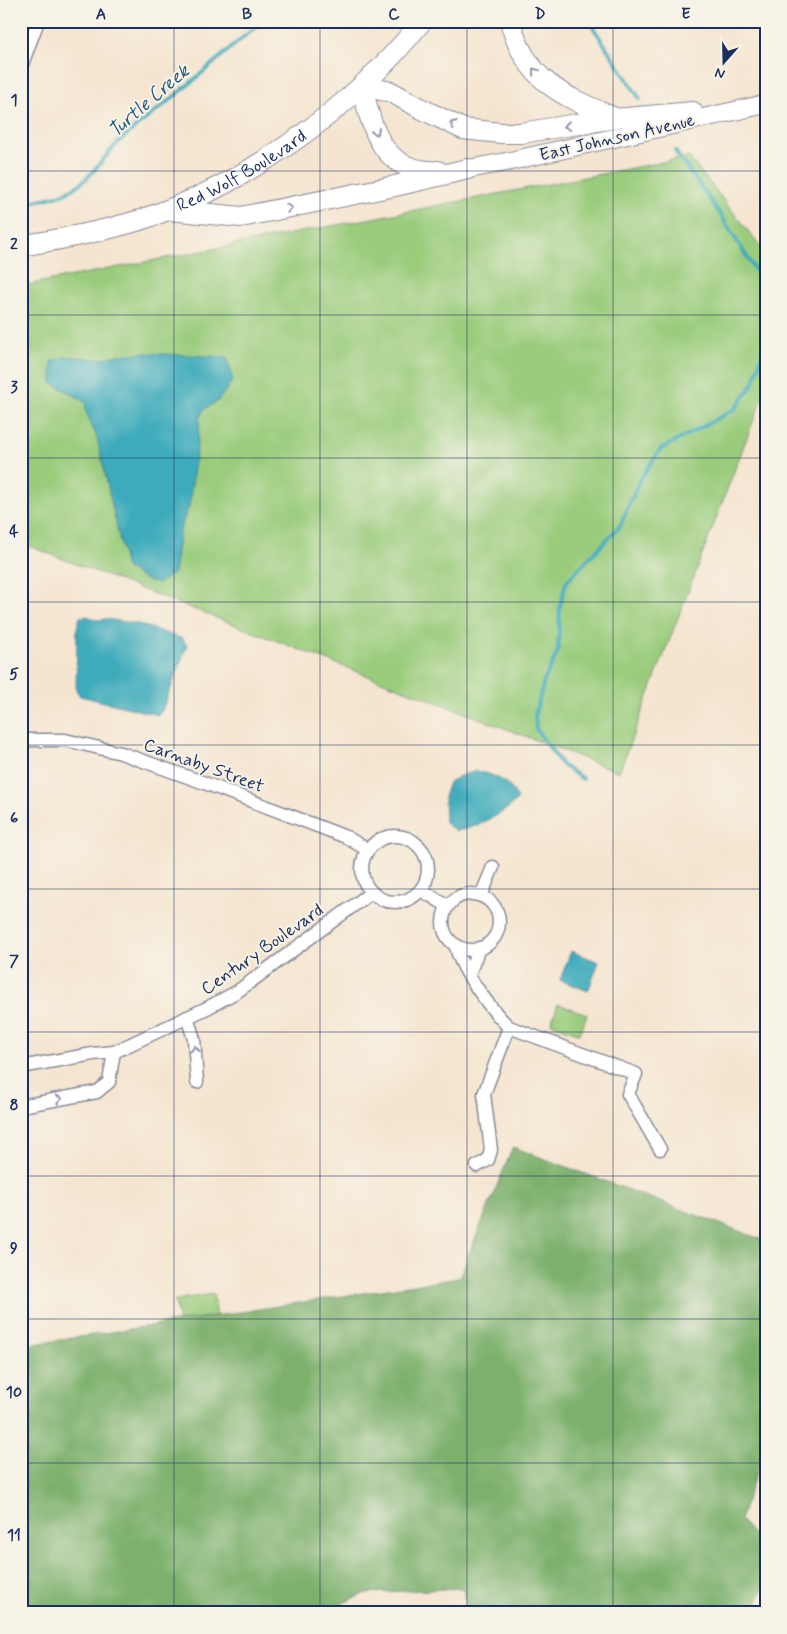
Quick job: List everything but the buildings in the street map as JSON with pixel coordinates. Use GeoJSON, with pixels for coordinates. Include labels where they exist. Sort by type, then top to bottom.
{"type":"FeatureCollection","features":[{"type":"Feature","properties":{"kind":"highway","name":"Red Wolf Boulevard"},"geometry":{"type":"LineString","coordinates":[[21,246],[105,230],[168,210],[218,188],[272,156],[362,86],[422,21]]}},
{"type":"Feature","properties":{"kind":"highway"},"geometry":{"type":"LineString","coordinates":[[510,21],[524,56],[537,75],[554,89],[615,118]]}},
{"type":"Feature","properties":{"kind":"highway"},"geometry":{"type":"LineString","coordinates":[[468,169],[424,171],[395,161],[380,142],[368,111],[362,86],[391,92],[463,128],[501,133],[521,133],[615,118]]}},
{"type":"Feature","properties":{"kind":"highway"},"geometry":{"type":"LineString","coordinates":[[168,210],[242,217],[468,169]]}},
{"type":"Feature","properties":{"kind":"main road","name":"East Johnson Avenue"},"geometry":{"type":"LineString","coordinates":[[615,118],[766,104]]}},
{"type":"Feature","properties":{"kind":"main road","name":"East Johnson Avenue"},"geometry":{"type":"LineString","coordinates":[[468,169],[766,104]]}},
{"type":"Feature","properties":{"kind":"street"},"geometry":{"type":"LineString","coordinates":[[21,67],[38,21]]}},
{"type":"Feature","properties":{"kind":"street","name":"Carnaby Street"},"geometry":{"type":"LineString","coordinates":[[21,740],[66,740],[121,754],[202,782],[346,837],[368,850]]}},
{"type":"Feature","properties":{"kind":"street"},"geometry":{"type":"LineString","coordinates":[[390,837],[406,837],[423,850],[427,860],[428,875],[421,890],[412,897],[402,901],[380,898],[372,892],[365,882],[362,872],[363,861],[368,850],[375,842],[390,837]]}},
{"type":"Feature","properties":{"kind":"street"},"geometry":{"type":"LineString","coordinates":[[481,896],[493,867]]}},
{"type":"Feature","properties":{"kind":"street"},"geometry":{"type":"LineString","coordinates":[[421,890],[448,906]]}},
{"type":"Feature","properties":{"kind":"street","name":"Century Boulevard"},"geometry":{"type":"LineString","coordinates":[[21,1067],[114,1052],[207,1008],[238,991],[372,892]]}},
{"type":"Feature","properties":{"kind":"street"},"geometry":{"type":"LineString","coordinates":[[463,895],[481,896],[494,906],[498,914],[499,923],[493,939],[479,948],[471,950],[456,945],[445,932],[444,914],[448,906],[463,895]]}},
{"type":"Feature","properties":{"kind":"street"},"geometry":{"type":"LineString","coordinates":[[456,945],[457,955],[469,974],[499,1018],[509,1027],[636,1074],[628,1094],[660,1149]]}},
{"type":"Feature","properties":{"kind":"street"},"geometry":{"type":"LineString","coordinates":[[469,974],[479,948]]}},
{"type":"Feature","properties":{"kind":"street"},"geometry":{"type":"LineString","coordinates":[[187,1017],[194,1039],[197,1082]]}},
{"type":"Feature","properties":{"kind":"street"},"geometry":{"type":"LineString","coordinates":[[477,1166],[488,1160],[491,1150],[484,1094],[509,1027]]}},
{"type":"Feature","properties":{"kind":"street"},"geometry":{"type":"LineString","coordinates":[[21,1106],[97,1092],[108,1082],[114,1052]]}},
{"type":"Feature","properties":{"kind":"green space"},"geometry":{"type":"Polygon","coordinates":[[[689,157],[766,253],[766,388],[619,772],[21,543],[21,286],[689,157]]]}},
{"type":"Feature","properties":{"kind":"green space"},"geometry":{"type":"Polygon","coordinates":[[[558,1004],[587,1014],[580,1034],[551,1023],[558,1004]]]}},
{"type":"Feature","properties":{"kind":"green space"},"geometry":{"type":"Polygon","coordinates":[[[513,1147],[766,1241],[766,1444],[740,1520],[766,1548],[766,1581],[753,1613],[467,1613],[464,1588],[366,1593],[334,1607],[331,1613],[21,1613],[21,1346],[459,1278],[513,1147]]]}},
{"type":"Feature","properties":{"kind":"green space"},"geometry":{"type":"Polygon","coordinates":[[[213,1294],[217,1316],[179,1322],[175,1300],[213,1294]]]}},
{"type":"Feature","properties":{"kind":"water"},"geometry":{"type":"Polygon","coordinates":[[[144,353],[227,357],[233,381],[217,402],[204,409],[200,417],[189,506],[180,530],[174,573],[159,583],[149,582],[126,568],[97,438],[85,409],[86,404],[76,396],[52,383],[52,362],[66,356],[101,359],[118,355],[144,353]]]}},
{"type":"Feature","properties":{"kind":"water"},"geometry":{"type":"Polygon","coordinates":[[[87,616],[97,620],[106,619],[139,624],[183,639],[187,646],[162,711],[158,715],[80,696],[76,690],[77,627],[80,617],[87,616]]]}},
{"type":"Feature","properties":{"kind":"water"},"geometry":{"type":"Polygon","coordinates":[[[477,771],[506,783],[518,799],[506,810],[489,820],[456,831],[445,823],[444,797],[449,782],[462,775],[477,771]]]}},
{"type":"Feature","properties":{"kind":"water"},"geometry":{"type":"Polygon","coordinates":[[[571,951],[599,962],[588,991],[560,980],[571,951]]]}},
{"type":"Feature","properties":{"kind":"waterway","name":"Turtle Creek"},"geometry":{"type":"LineString","coordinates":[[21,204],[60,195],[80,184],[123,138],[263,21]]}},
{"type":"Feature","properties":{"kind":"waterway"},"geometry":{"type":"LineString","coordinates":[[589,21],[640,99]]}},
{"type":"Feature","properties":{"kind":"waterway"},"geometry":{"type":"LineString","coordinates":[[675,151],[718,211],[766,287]]}},
{"type":"Feature","properties":{"kind":"waterway"},"geometry":{"type":"LineString","coordinates":[[583,779],[562,765],[536,729],[535,715],[544,681],[558,651],[560,606],[566,582],[620,526],[640,479],[661,449],[735,409],[753,384],[766,343]]}}]}
